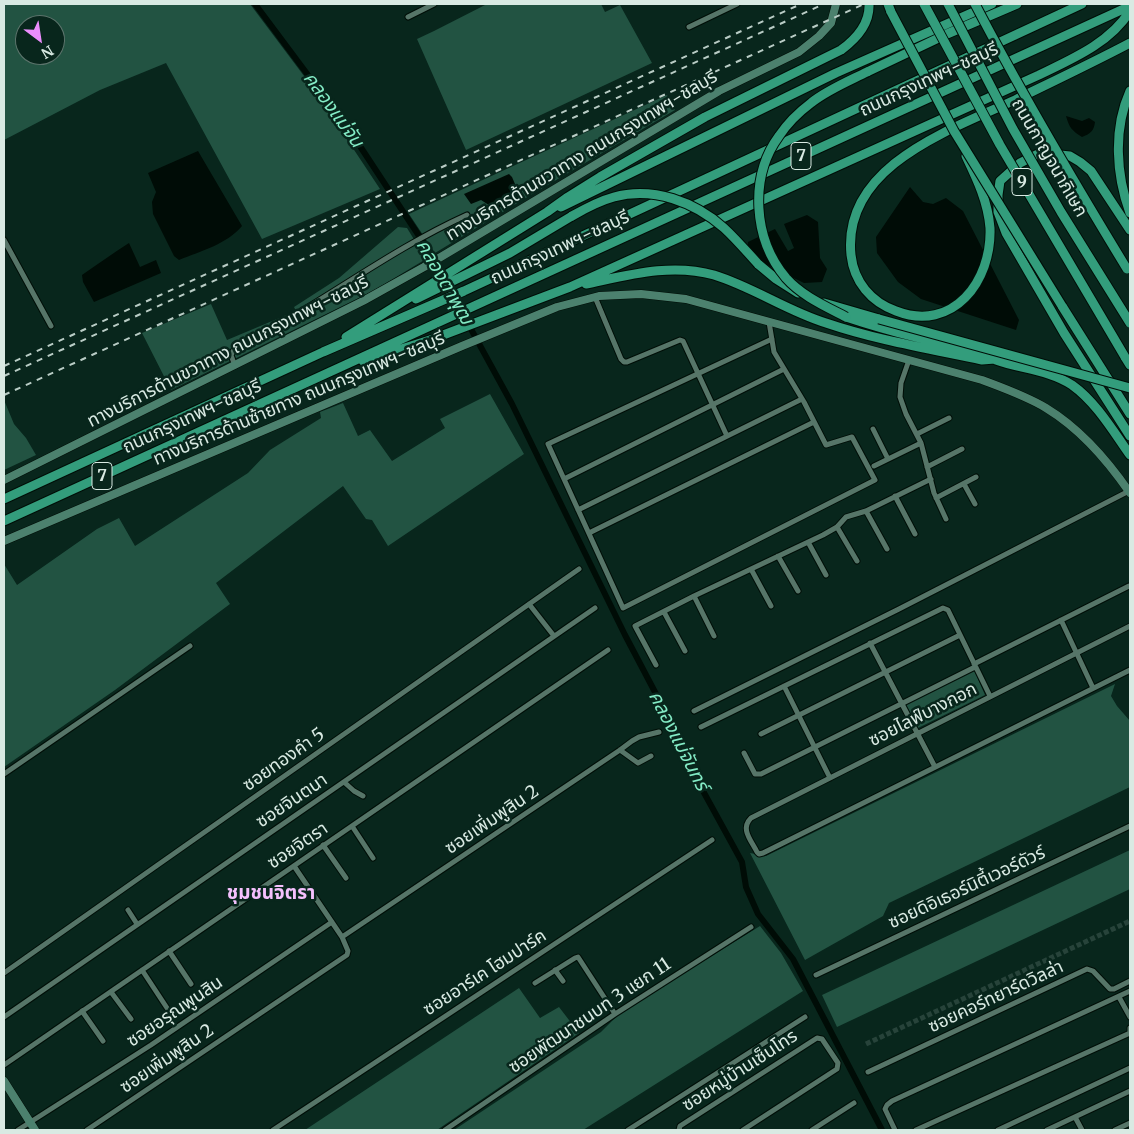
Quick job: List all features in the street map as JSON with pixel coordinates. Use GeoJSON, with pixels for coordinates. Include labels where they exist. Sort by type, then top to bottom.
{"type":"FeatureCollection","features":[{"type":"Feature","properties":{"kind":"highway"},"geometry":{"type":"LineString","coordinates":[[434,287],[454,270],[600,177],[705,117],[841,50],[853,41],[864,27],[869,4]]}},
{"type":"Feature","properties":{"kind":"highway"},"geometry":{"type":"LineString","coordinates":[[888,4],[954,131],[986,203],[990,229],[986,263],[974,289],[960,303],[948,310],[934,314],[918,316],[904,314],[887,308],[876,301],[866,292],[854,271],[850,247],[851,234],[859,206],[875,182],[889,168],[926,141],[1076,71],[1130,43]]}},
{"type":"Feature","properties":{"kind":"highway","name":"ถนนกาญจนาภิเษก"},"geometry":{"type":"LineString","coordinates":[[924,4],[1000,145],[1130,365]]}},
{"type":"Feature","properties":{"kind":"highway","name":"ถนนกาญจนาภิเษก"},"geometry":{"type":"LineString","coordinates":[[948,4],[1018,138],[1061,212],[1130,323]]}},
{"type":"Feature","properties":{"kind":"highway"},"geometry":{"type":"LineString","coordinates":[[976,4],[1016,81],[1128,272]]}},
{"type":"Feature","properties":{"kind":"highway"},"geometry":{"type":"LineString","coordinates":[[547,212],[570,203],[836,73],[992,4]]}},
{"type":"Feature","properties":{"kind":"highway"},"geometry":{"type":"LineString","coordinates":[[995,360],[988,355],[969,349],[882,328],[846,317],[799,291],[773,259],[764,238],[759,218],[758,196],[764,165],[778,136],[812,102],[835,88],[947,34],[1017,4]]}},
{"type":"Feature","properties":{"kind":"highway","name":"ถนนกรุงเทพฯ-ชลบุรี"},"geometry":{"type":"LineString","coordinates":[[4,499],[323,352],[464,291],[1082,4]]}},
{"type":"Feature","properties":{"kind":"highway","name":"ถนนกรุงเทพฯ-ชลบุรี"},"geometry":{"type":"LineString","coordinates":[[4,521],[1130,6]]}},
{"type":"Feature","properties":{"kind":"highway"},"geometry":{"type":"LineString","coordinates":[[327,373],[457,330],[570,287],[1067,62],[1097,44],[1113,31],[1130,11]]}},
{"type":"Feature","properties":{"kind":"highway"},"geometry":{"type":"LineString","coordinates":[[1130,91],[1126,100],[1119,132],[1120,176],[1130,213]]}},
{"type":"Feature","properties":{"kind":"highway"},"geometry":{"type":"LineString","coordinates":[[954,131],[1130,414]]}},
{"type":"Feature","properties":{"kind":"highway"},"geometry":{"type":"LineString","coordinates":[[1130,230],[1091,170],[1070,156],[1040,153],[1020,163],[1000,181],[998,212],[1006,233],[1064,333],[1130,436]]}},
{"type":"Feature","properties":{"kind":"highway"},"geometry":{"type":"LineString","coordinates":[[323,352],[391,309],[434,287],[458,279],[510,253],[603,200],[625,194],[646,193],[672,198],[711,217],[767,272],[786,286],[814,300],[1130,388]]}},
{"type":"Feature","properties":{"kind":"highway"},"geometry":{"type":"LineString","coordinates":[[570,287],[653,270],[670,269],[713,275],[732,281],[807,317],[844,329],[1039,371],[1070,384],[1082,393],[1104,418],[1130,455]]}},
{"type":"Feature","properties":{"kind":"main road","name":"ทางบริการด้านขวาทาง ถนนกรุงเทพฯ-ชลบุรี"},"geometry":{"type":"LineString","coordinates":[[4,480],[235,366],[424,268],[719,91],[799,52],[819,36],[831,23],[836,4]]}},
{"type":"Feature","properties":{"kind":"main road","name":"ทางบริการด้านซ้ายทาง ถนนกรุงเทพฯ-ชลบุรี"},"geometry":{"type":"LineString","coordinates":[[4,542],[557,307],[595,297],[641,294],[686,299],[982,380],[1015,392],[1047,408],[1077,431],[1116,473],[1130,492]]}},
{"type":"Feature","properties":{"kind":"main road"},"geometry":{"type":"LineString","coordinates":[[4,1081],[35,1130]]}},
{"type":"Feature","properties":{"kind":"street"},"geometry":{"type":"LineString","coordinates":[[408,17],[434,4]]}},
{"type":"Feature","properties":{"kind":"street"},"geometry":{"type":"LineString","coordinates":[[689,27],[737,4]]}},
{"type":"Feature","properties":{"kind":"street"},"geometry":{"type":"LineString","coordinates":[[235,366],[231,355],[235,348],[301,313],[410,244],[467,215]]}},
{"type":"Feature","properties":{"kind":"street"},"geometry":{"type":"LineString","coordinates":[[4,240],[51,326]]}},
{"type":"Feature","properties":{"kind":"street"},"geometry":{"type":"LineString","coordinates":[[595,297],[621,359],[624,362],[680,340],[683,341],[727,436]]}},
{"type":"Feature","properties":{"kind":"street"},"geometry":{"type":"LineString","coordinates":[[769,322],[772,339],[774,352],[802,399],[826,445],[852,437],[875,480],[623,608],[548,444],[772,339]]}},
{"type":"Feature","properties":{"kind":"street"},"geometry":{"type":"LineString","coordinates":[[909,360],[901,382],[900,396],[906,414],[921,443],[936,498],[946,519]]}},
{"type":"Feature","properties":{"kind":"street"},"geometry":{"type":"LineString","coordinates":[[564,479],[784,369]]}},
{"type":"Feature","properties":{"kind":"street"},"geometry":{"type":"LineString","coordinates":[[578,510],[802,399]]}},
{"type":"Feature","properties":{"kind":"street"},"geometry":{"type":"LineString","coordinates":[[917,434],[949,418]]}},
{"type":"Feature","properties":{"kind":"street"},"geometry":{"type":"LineString","coordinates":[[589,533],[814,422]]}},
{"type":"Feature","properties":{"kind":"street"},"geometry":{"type":"LineString","coordinates":[[873,429],[888,459]]}},
{"type":"Feature","properties":{"kind":"street"},"geometry":{"type":"LineString","coordinates":[[874,466],[921,443]]}},
{"type":"Feature","properties":{"kind":"street"},"geometry":{"type":"LineString","coordinates":[[927,467],[962,449]]}},
{"type":"Feature","properties":{"kind":"street"},"geometry":{"type":"LineString","coordinates":[[936,498],[976,477]]}},
{"type":"Feature","properties":{"kind":"street"},"geometry":{"type":"LineString","coordinates":[[656,665],[636,626],[837,527],[846,517],[866,511],[931,479]]}},
{"type":"Feature","properties":{"kind":"street"},"geometry":{"type":"LineString","coordinates":[[964,484],[975,504]]}},
{"type":"Feature","properties":{"kind":"street"},"geometry":{"type":"LineString","coordinates":[[694,711],[1130,492]]}},
{"type":"Feature","properties":{"kind":"street"},"geometry":{"type":"LineString","coordinates":[[895,496],[915,534]]}},
{"type":"Feature","properties":{"kind":"street"},"geometry":{"type":"LineString","coordinates":[[866,511],[887,549]]}},
{"type":"Feature","properties":{"kind":"street"},"geometry":{"type":"LineString","coordinates":[[837,527],[857,561]]}},
{"type":"Feature","properties":{"kind":"street"},"geometry":{"type":"LineString","coordinates":[[808,542],[826,575]]}},
{"type":"Feature","properties":{"kind":"street"},"geometry":{"type":"LineString","coordinates":[[778,556],[798,591]]}},
{"type":"Feature","properties":{"kind":"street","name":"ซอยทองคำ 5"},"geometry":{"type":"LineString","coordinates":[[4,973],[579,569]]}},
{"type":"Feature","properties":{"kind":"street"},"geometry":{"type":"LineString","coordinates":[[751,569],[771,606]]}},
{"type":"Feature","properties":{"kind":"street"},"geometry":{"type":"LineString","coordinates":[[744,753],[757,775],[1129,586]]}},
{"type":"Feature","properties":{"kind":"street"},"geometry":{"type":"LineString","coordinates":[[694,596],[714,636]]}},
{"type":"Feature","properties":{"kind":"street"},"geometry":{"type":"LineString","coordinates":[[530,604],[554,636]]}},
{"type":"Feature","properties":{"kind":"street","name":"ซอยจินตนา"},"geometry":{"type":"LineString","coordinates":[[4,1017],[595,608]]}},
{"type":"Feature","properties":{"kind":"street"},"geometry":{"type":"LineString","coordinates":[[701,727],[942,608],[948,610],[990,696]]}},
{"type":"Feature","properties":{"kind":"street"},"geometry":{"type":"LineString","coordinates":[[664,612],[685,650]]}},
{"type":"Feature","properties":{"kind":"street"},"geometry":{"type":"LineString","coordinates":[[1061,620],[1093,688]]}},
{"type":"Feature","properties":{"kind":"street","name":"ซอยไลฟ์บางกอก"},"geometry":{"type":"LineString","coordinates":[[935,767],[763,853],[759,854],[757,852],[746,830],[746,825],[751,818],[1130,626]]}},
{"type":"Feature","properties":{"kind":"street"},"geometry":{"type":"LineString","coordinates":[[761,734],[960,635]]}},
{"type":"Feature","properties":{"kind":"street"},"geometry":{"type":"LineString","coordinates":[[870,643],[935,767],[1130,670]]}},
{"type":"Feature","properties":{"kind":"street"},"geometry":{"type":"LineString","coordinates":[[4,774],[190,646]]}},
{"type":"Feature","properties":{"kind":"street","name":"ซอยจิตรา"},"geometry":{"type":"LineString","coordinates":[[4,1065],[608,650]]}},
{"type":"Feature","properties":{"kind":"street"},"geometry":{"type":"LineString","coordinates":[[784,686],[830,778]]}},
{"type":"Feature","properties":{"kind":"street","name":"ซอยเพิ่มพูสิน 2"},"geometry":{"type":"LineString","coordinates":[[86,1130],[344,958],[348,951],[342,937],[620,750],[632,740],[659,732]]}},
{"type":"Feature","properties":{"kind":"street"},"geometry":{"type":"LineString","coordinates":[[620,750],[638,763],[651,756]]}},
{"type":"Feature","properties":{"kind":"street"},"geometry":{"type":"LineString","coordinates":[[344,782],[363,796]]}},
{"type":"Feature","properties":{"kind":"street"},"geometry":{"type":"LineString","coordinates":[[352,826],[373,858]]}},
{"type":"Feature","properties":{"kind":"street","name":"ซอยดิอิเธอร์นิตี้เวอร์ดัวร์"},"geometry":{"type":"LineString","coordinates":[[816,975],[1130,826]]}},
{"type":"Feature","properties":{"kind":"street","name":"ซอยอาร์เค โฮมปาร์ค"},"geometry":{"type":"LineString","coordinates":[[273,1130],[712,840]]}},
{"type":"Feature","properties":{"kind":"street"},"geometry":{"type":"LineString","coordinates":[[323,846],[346,878]]}},
{"type":"Feature","properties":{"kind":"street"},"geometry":{"type":"LineString","coordinates":[[294,866],[342,937]]}},
{"type":"Feature","properties":{"kind":"street"},"geometry":{"type":"LineString","coordinates":[[128,910],[137,924]]}},
{"type":"Feature","properties":{"kind":"street","name":"ซอยอรุณพูนสิน"},"geometry":{"type":"LineString","coordinates":[[18,1130],[151,1045],[332,922]]}},
{"type":"Feature","properties":{"kind":"street","name":"ซอยพัฒนาชนบท 3 แยก 11"},"geometry":{"type":"LineString","coordinates":[[445,1130],[614,1014],[751,927]]}},
{"type":"Feature","properties":{"kind":"street"},"geometry":{"type":"LineString","coordinates":[[169,951],[191,984]]}},
{"type":"Feature","properties":{"kind":"street"},"geometry":{"type":"LineString","coordinates":[[535,983],[578,957],[614,1014]]}},
{"type":"Feature","properties":{"kind":"street","name":"ซอยคอร์ทยาร์ดวิลล่า"},"geometry":{"type":"LineString","coordinates":[[868,1072],[1088,969],[1093,971],[1110,989],[1130,981]]}},
{"type":"Feature","properties":{"kind":"street"},"geometry":{"type":"LineString","coordinates":[[142,970],[167,1008]]}},
{"type":"Feature","properties":{"kind":"street"},"geometry":{"type":"LineString","coordinates":[[556,970],[563,981]]}},
{"type":"Feature","properties":{"kind":"street"},"geometry":{"type":"LineString","coordinates":[[895,1130],[885,1109],[887,1104],[892,1101],[1130,991]]}},
{"type":"Feature","properties":{"kind":"street"},"geometry":{"type":"LineString","coordinates":[[111,992],[131,1019]]}},
{"type":"Feature","properties":{"kind":"street"},"geometry":{"type":"LineString","coordinates":[[1119,997],[1130,1017]]}},
{"type":"Feature","properties":{"kind":"street"},"geometry":{"type":"LineString","coordinates":[[82,1011],[103,1041]]}},
{"type":"Feature","properties":{"kind":"street"},"geometry":{"type":"LineString","coordinates":[[628,1130],[805,1017]]}},
{"type":"Feature","properties":{"kind":"street"},"geometry":{"type":"LineString","coordinates":[[916,1130],[1130,1033],[1130,1028]]}},
{"type":"Feature","properties":{"kind":"street","name":"ซอยหมู่บ้านเซ็นโทร"},"geometry":{"type":"LineString","coordinates":[[679,1130],[680,1126],[817,1038],[822,1039],[838,1063],[837,1069],[743,1130]]}},
{"type":"Feature","properties":{"kind":"street"},"geometry":{"type":"LineString","coordinates":[[998,1130],[1130,1068]]}},
{"type":"Feature","properties":{"kind":"street"},"geometry":{"type":"LineString","coordinates":[[1047,1130],[1130,1091]]}},
{"type":"Feature","properties":{"kind":"street"},"geometry":{"type":"LineString","coordinates":[[812,1130],[854,1103]]}},
{"type":"Feature","properties":{"kind":"street"},"geometry":{"type":"LineString","coordinates":[[1075,1117],[1082,1130]]}},
{"type":"Feature","properties":{"kind":"street"},"geometry":{"type":"LineString","coordinates":[[1115,1130],[1130,1123]]}},
{"type":"Feature","properties":{"kind":"green space"},"geometry":{"type":"Polygon","coordinates":[[[4,4],[250,4],[313,88],[380,189],[262,239],[166,63],[100,90],[4,140],[4,4]]]}},
{"type":"Feature","properties":{"kind":"green space"},"geometry":{"type":"Polygon","coordinates":[[[487,4],[601,4],[605,12],[620,5],[652,63],[466,150],[417,39],[487,4]]]}},
{"type":"Feature","properties":{"kind":"green space"},"geometry":{"type":"Polygon","coordinates":[[[667,95],[675,110],[435,253],[409,214],[667,95]]]}},
{"type":"Feature","properties":{"kind":"green space"},"geometry":{"type":"Polygon","coordinates":[[[398,227],[407,228],[426,259],[373,291],[171,390],[142,333],[211,304],[227,340],[296,311],[294,307],[339,278],[398,227]]]}},
{"type":"Feature","properties":{"kind":"green space"},"geometry":{"type":"Polygon","coordinates":[[[490,394],[524,454],[388,546],[372,520],[366,519],[343,486],[216,583],[230,604],[115,690],[4,767],[4,564],[17,585],[97,529],[119,518],[135,546],[248,473],[270,450],[321,418],[320,412],[343,403],[358,436],[370,430],[392,461],[445,428],[440,419],[490,394]]]}},
{"type":"Feature","properties":{"kind":"green space"},"geometry":{"type":"Polygon","coordinates":[[[4,400],[14,424],[26,438],[36,455],[4,470],[4,400]]]}},
{"type":"Feature","properties":{"kind":"green space"},"geometry":{"type":"Polygon","coordinates":[[[974,670],[985,695],[918,728],[906,704],[974,670]]]}},
{"type":"Feature","properties":{"kind":"green space"},"geometry":{"type":"Polygon","coordinates":[[[1115,684],[1111,696],[1130,721],[1130,787],[889,903],[883,916],[805,960],[750,853],[766,856],[1115,684]]]}},
{"type":"Feature","properties":{"kind":"green space"},"geometry":{"type":"Polygon","coordinates":[[[1130,850],[1130,889],[837,1027],[822,995],[1130,850]]]}},
{"type":"Feature","properties":{"kind":"green space"},"geometry":{"type":"Polygon","coordinates":[[[760,926],[781,953],[803,991],[583,1130],[454,1130],[601,1032],[621,1012],[760,926]]]}},
{"type":"Feature","properties":{"kind":"green space"},"geometry":{"type":"Polygon","coordinates":[[[519,988],[540,1018],[559,1007],[579,1033],[437,1130],[305,1130],[519,988]]]}},
{"type":"Feature","properties":{"kind":"shaded area"},"geometry":{"type":"Polygon","coordinates":[[[1066,116],[1082,121],[1089,118],[1095,122],[1094,128],[1082,137],[1071,128],[1066,116]]]}},
{"type":"Feature","properties":{"kind":"shaded area"},"geometry":{"type":"Polygon","coordinates":[[[198,151],[242,226],[229,238],[179,260],[174,256],[153,214],[152,202],[156,192],[148,173],[198,151]]]}},
{"type":"Feature","properties":{"kind":"shaded area"},"geometry":{"type":"Polygon","coordinates":[[[509,174],[520,196],[507,205],[495,209],[481,200],[471,204],[464,194],[509,174]]]}},
{"type":"Feature","properties":{"kind":"shaded area"},"geometry":{"type":"Polygon","coordinates":[[[910,187],[923,202],[933,204],[946,198],[963,211],[1019,320],[1016,330],[921,299],[898,282],[877,253],[876,237],[910,187]]]}},
{"type":"Feature","properties":{"kind":"shaded area"},"geometry":{"type":"Polygon","coordinates":[[[807,215],[818,222],[820,258],[827,269],[822,282],[804,283],[747,255],[748,242],[775,229],[788,251],[794,248],[784,224],[807,215]]]}},
{"type":"Feature","properties":{"kind":"shaded area"},"geometry":{"type":"Polygon","coordinates":[[[129,243],[140,267],[156,260],[161,273],[94,302],[83,282],[82,275],[129,243]]]}},
{"type":"Feature","properties":{"kind":"waterway","name":"คลองแม่จันทร์"},"geometry":{"type":"LineString","coordinates":[[255,4],[352,134],[425,245],[512,404],[625,635],[676,732],[691,769],[742,862],[746,887],[758,914],[793,959],[882,1130]]}},
{"type":"Feature","properties":{"kind":"tunnel"},"geometry":{"type":"LineString","coordinates":[[866,1044],[1130,921]]}},
{"type":"Feature","properties":{"kind":"railway"},"geometry":{"type":"LineString","coordinates":[[4,366],[801,4]]}},
{"type":"Feature","properties":{"kind":"railway"},"geometry":{"type":"LineString","coordinates":[[4,376],[824,4]]}},
{"type":"Feature","properties":{"kind":"railway"},"geometry":{"type":"LineString","coordinates":[[4,395],[864,4]]}},
{"type":"Feature","properties":{"kind":"district","name":"ชุมชนจิตรา"},"geometry":{"type":"Point","coordinates":[271,894]}},
{"type":"Feature","properties":{"kind":"water label","name":"คลองแม่จัน"},"geometry":{"type":"Point","coordinates":[333,110]}},
{"type":"Feature","properties":{"kind":"water label","name":"คลองตาพุฒ"},"geometry":{"type":"Point","coordinates":[444,282]}}]}
